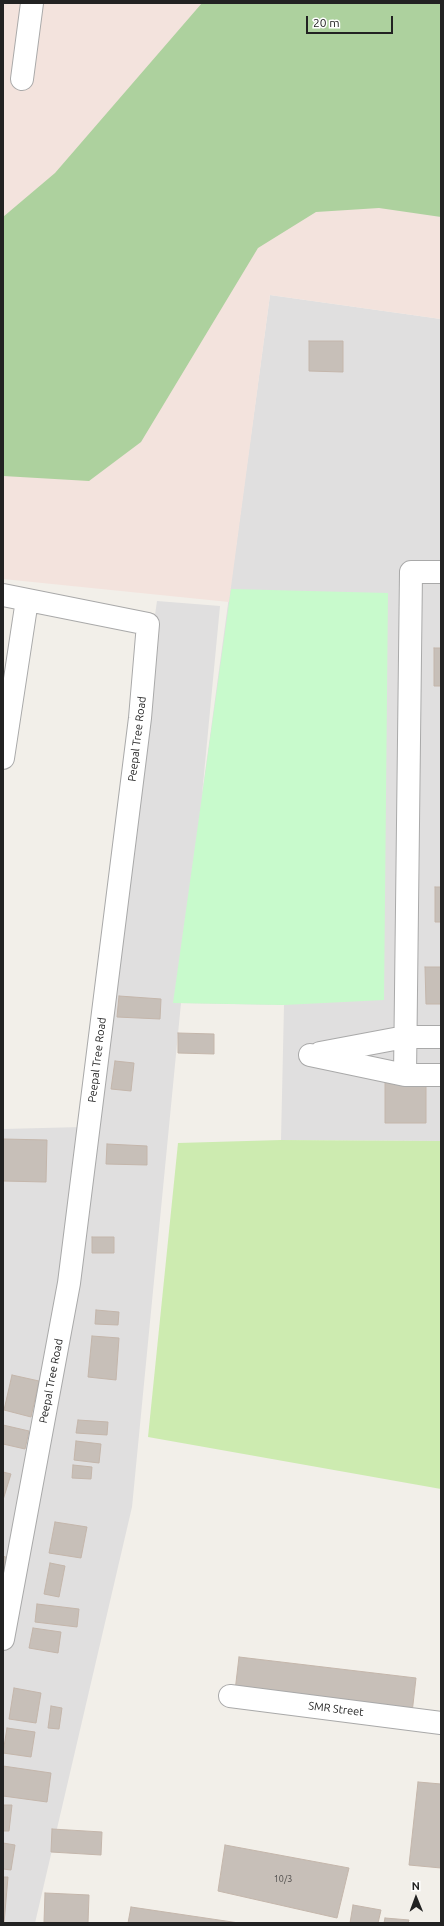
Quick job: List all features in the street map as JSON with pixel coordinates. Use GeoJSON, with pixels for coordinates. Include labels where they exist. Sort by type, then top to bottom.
{"type":"FeatureCollection","features":[{"type":"Feature","properties":{"kind":"street"},"geometry":{"type":"LineString","coordinates":[[22,79],[32,3]]}},
{"type":"Feature","properties":{"kind":"street"},"geometry":{"type":"LineString","coordinates":[[405,1074],[411,572],[441,572]]}},
{"type":"Feature","properties":{"kind":"street","name":"Peepal Tree Road"},"geometry":{"type":"LineString","coordinates":[[3,595],[148,624],[139,726],[69,1283],[3,1639]]}},
{"type":"Feature","properties":{"kind":"street"},"geometry":{"type":"LineString","coordinates":[[3,758],[27,600]]}},
{"type":"Feature","properties":{"kind":"street"},"geometry":{"type":"LineString","coordinates":[[441,1037],[405,1037],[310,1055],[405,1074],[441,1075]]}},
{"type":"Feature","properties":{"kind":"street","name":"SMR Street"},"geometry":{"type":"LineString","coordinates":[[230,1696],[441,1723]]}},
{"type":"Feature","properties":{"kind":"shaded area"},"geometry":{"type":"Polygon","coordinates":[[[3,3],[441,3],[441,319],[270,295],[229,602],[3,579],[3,3]]]}},
{"type":"Feature","properties":{"kind":"shaded area"},"geometry":{"type":"Polygon","coordinates":[[[270,295],[441,319],[441,1141],[281,1140],[284,1005],[181,1003],[132,1507],[35,1923],[3,1923],[3,1129],[82,1127],[157,601],[220,606],[202,795],[270,295]]]}},
{"type":"Feature","properties":{"kind":"green space"},"geometry":{"type":"Polygon","coordinates":[[[202,3],[441,3],[441,217],[379,208],[316,212],[258,248],[141,442],[89,481],[3,476],[3,217],[55,173],[202,3]]]}},
{"type":"Feature","properties":{"kind":"green space"},"geometry":{"type":"Polygon","coordinates":[[[231,589],[388,593],[384,1000],[284,1005],[173,1003],[231,589]]]}},
{"type":"Feature","properties":{"kind":"green space"},"geometry":{"type":"Polygon","coordinates":[[[281,1140],[441,1141],[441,1489],[148,1437],[178,1143],[281,1140]]]}},
{"type":"Feature","properties":{"kind":"building"},"geometry":{"type":"Polygon","coordinates":[[[309,341],[343,341],[343,372],[309,371],[309,341]]]}},
{"type":"Feature","properties":{"kind":"building"},"geometry":{"type":"Polygon","coordinates":[[[434,648],[441,648],[441,686],[434,686],[434,648]]]}},
{"type":"Feature","properties":{"kind":"building"},"geometry":{"type":"Polygon","coordinates":[[[435,887],[441,887],[441,922],[435,922],[435,887]]]}},
{"type":"Feature","properties":{"kind":"building"},"geometry":{"type":"Polygon","coordinates":[[[425,967],[441,967],[441,1004],[426,1004],[425,967]]]}},
{"type":"Feature","properties":{"kind":"building"},"geometry":{"type":"Polygon","coordinates":[[[119,996],[161,999],[160,1019],[117,1017],[119,996]]]}},
{"type":"Feature","properties":{"kind":"building"},"geometry":{"type":"Polygon","coordinates":[[[178,1033],[214,1034],[214,1054],[178,1053],[178,1033]]]}},
{"type":"Feature","properties":{"kind":"building"},"geometry":{"type":"Polygon","coordinates":[[[115,1061],[134,1063],[131,1091],[111,1089],[115,1061]]]}},
{"type":"Feature","properties":{"kind":"building"},"geometry":{"type":"Polygon","coordinates":[[[385,1078],[426,1078],[426,1123],[385,1123],[385,1078]]]}},
{"type":"Feature","properties":{"kind":"building"},"geometry":{"type":"Polygon","coordinates":[[[3,1139],[47,1140],[46,1182],[3,1181],[3,1139]]]}},
{"type":"Feature","properties":{"kind":"building"},"geometry":{"type":"Polygon","coordinates":[[[107,1144],[147,1146],[147,1165],[106,1164],[107,1144]]]}},
{"type":"Feature","properties":{"kind":"building"},"geometry":{"type":"Polygon","coordinates":[[[92,1237],[114,1237],[114,1253],[92,1253],[92,1237]]]}},
{"type":"Feature","properties":{"kind":"building"},"geometry":{"type":"Polygon","coordinates":[[[96,1310],[119,1312],[118,1325],[95,1324],[96,1310]]]}},
{"type":"Feature","properties":{"kind":"building"},"geometry":{"type":"Polygon","coordinates":[[[92,1336],[119,1338],[116,1380],[88,1377],[92,1336]]]}},
{"type":"Feature","properties":{"kind":"building"},"geometry":{"type":"Polygon","coordinates":[[[12,1375],[39,1381],[31,1417],[4,1410],[12,1375]]]}},
{"type":"Feature","properties":{"kind":"building"},"geometry":{"type":"Polygon","coordinates":[[[78,1420],[108,1422],[107,1435],[76,1433],[78,1420]]]}},
{"type":"Feature","properties":{"kind":"building"},"geometry":{"type":"Polygon","coordinates":[[[3,1425],[29,1431],[25,1449],[3,1444],[3,1425]]]}},
{"type":"Feature","properties":{"kind":"building"},"geometry":{"type":"Polygon","coordinates":[[[76,1441],[101,1444],[99,1463],[74,1460],[76,1441]]]}},
{"type":"Feature","properties":{"kind":"building"},"geometry":{"type":"Polygon","coordinates":[[[73,1465],[92,1467],[91,1479],[72,1478],[73,1465]]]}},
{"type":"Feature","properties":{"kind":"building"},"geometry":{"type":"Polygon","coordinates":[[[3,1472],[11,1474],[3,1500],[3,1472]]]}},
{"type":"Feature","properties":{"kind":"building"},"geometry":{"type":"Polygon","coordinates":[[[55,1522],[87,1527],[81,1558],[49,1553],[55,1522]]]}},
{"type":"Feature","properties":{"kind":"building"},"geometry":{"type":"Polygon","coordinates":[[[3,1556],[8,1558],[3,1577],[3,1556]]]}},
{"type":"Feature","properties":{"kind":"building"},"geometry":{"type":"Polygon","coordinates":[[[50,1563],[65,1566],[59,1597],[44,1594],[50,1563]]]}},
{"type":"Feature","properties":{"kind":"building"},"geometry":{"type":"Polygon","coordinates":[[[37,1604],[79,1609],[77,1627],[35,1622],[37,1604]]]}},
{"type":"Feature","properties":{"kind":"building"},"geometry":{"type":"Polygon","coordinates":[[[33,1628],[61,1632],[58,1653],[29,1648],[33,1628]]]}},
{"type":"Feature","properties":{"kind":"building"},"geometry":{"type":"Polygon","coordinates":[[[239,1657],[416,1678],[412,1713],[235,1691],[239,1657]]]}},
{"type":"Feature","properties":{"kind":"building"},"geometry":{"type":"Polygon","coordinates":[[[14,1688],[41,1693],[36,1723],[9,1719],[14,1688]]]}},
{"type":"Feature","properties":{"kind":"building"},"geometry":{"type":"Polygon","coordinates":[[[51,1706],[62,1708],[59,1729],[48,1728],[51,1706]]]}},
{"type":"Feature","properties":{"kind":"building"},"geometry":{"type":"Polygon","coordinates":[[[7,1728],[35,1732],[31,1757],[3,1753],[7,1728]]]}},
{"type":"Feature","properties":{"kind":"building"},"geometry":{"type":"Polygon","coordinates":[[[3,1766],[51,1773],[47,1802],[3,1796],[3,1766]]]}},
{"type":"Feature","properties":{"kind":"building"},"geometry":{"type":"Polygon","coordinates":[[[418,1782],[441,1784],[441,1868],[409,1865],[418,1782]]]}},
{"type":"Feature","properties":{"kind":"building"},"geometry":{"type":"Polygon","coordinates":[[[3,1805],[12,1805],[9,1831],[3,1831],[3,1805]]]}},
{"type":"Feature","properties":{"kind":"building"},"geometry":{"type":"Polygon","coordinates":[[[52,1829],[102,1832],[101,1855],[51,1852],[52,1829]]]}},
{"type":"Feature","properties":{"kind":"building"},"geometry":{"type":"Polygon","coordinates":[[[3,1843],[15,1845],[11,1870],[3,1869],[3,1843]]]}},
{"type":"Feature","properties":{"kind":"building"},"geometry":{"type":"Polygon","coordinates":[[[225,1845],[349,1868],[337,1918],[218,1891],[225,1845]]]}},
{"type":"Feature","properties":{"kind":"building"},"geometry":{"type":"Polygon","coordinates":[[[3,1877],[8,1877],[4,1923],[3,1923],[3,1877]]]}},
{"type":"Feature","properties":{"kind":"building"},"geometry":{"type":"Polygon","coordinates":[[[45,1893],[89,1895],[88,1923],[44,1922],[45,1893]]]}},
{"type":"Feature","properties":{"kind":"building"},"geometry":{"type":"Polygon","coordinates":[[[353,1905],[381,1910],[378,1923],[350,1923],[353,1905]]]}},
{"type":"Feature","properties":{"kind":"building"},"geometry":{"type":"Polygon","coordinates":[[[131,1907],[239,1923],[128,1923],[131,1907]]]}},
{"type":"Feature","properties":{"kind":"building"},"geometry":{"type":"Polygon","coordinates":[[[385,1918],[409,1920],[408,1923],[384,1923],[385,1918]]]}}]}
